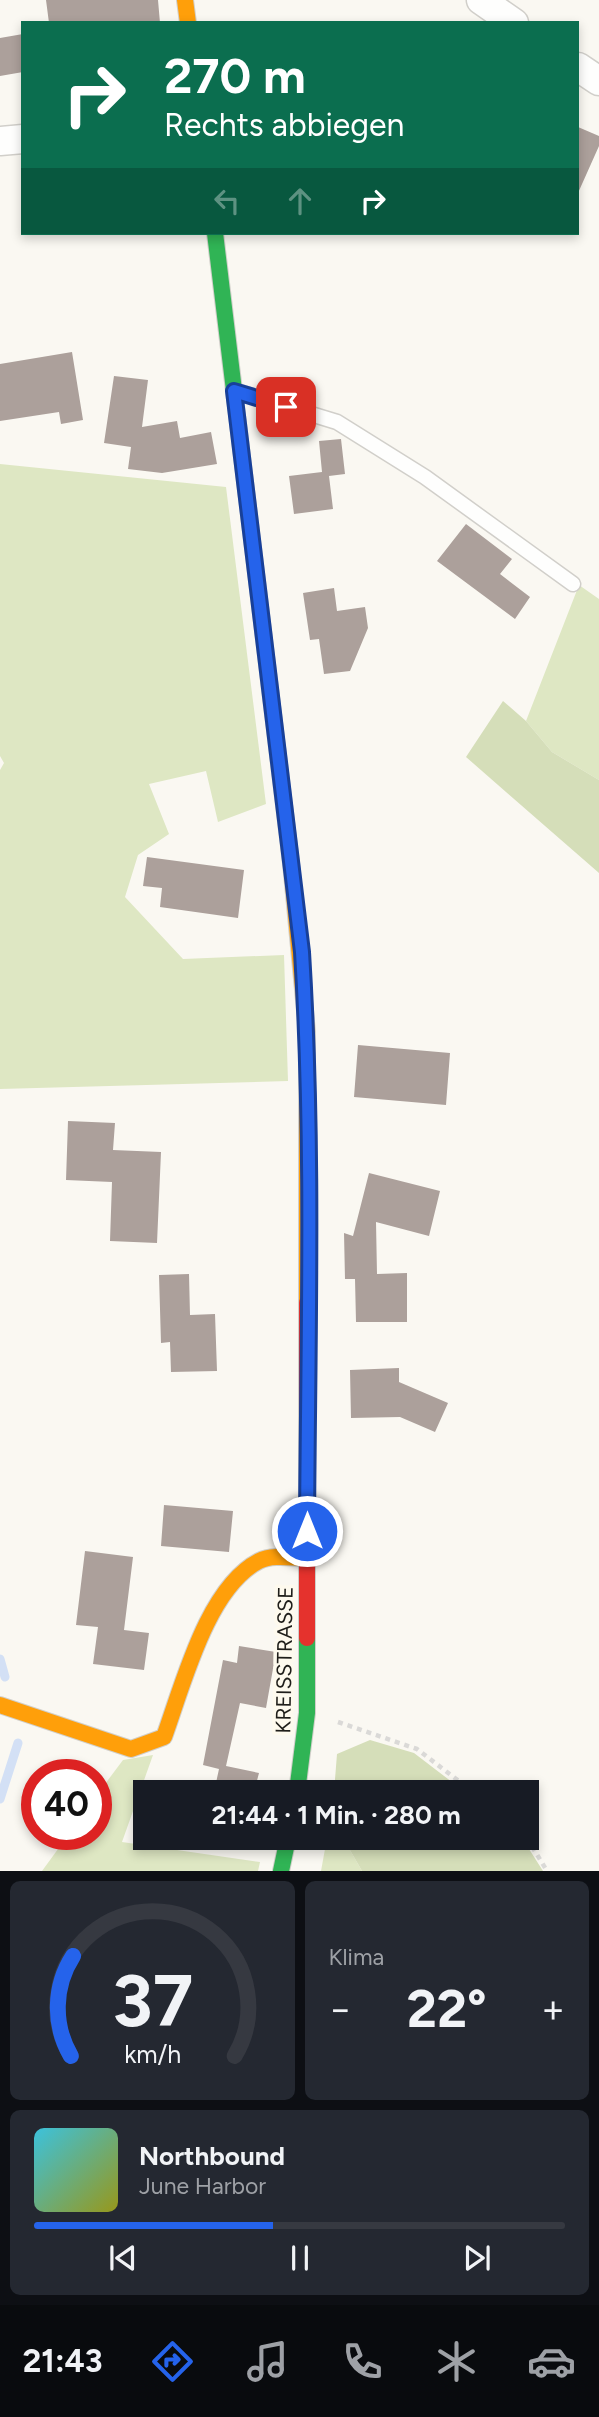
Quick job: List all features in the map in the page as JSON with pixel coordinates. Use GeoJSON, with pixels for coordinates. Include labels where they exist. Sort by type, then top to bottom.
{"type":"FeatureCollection","features":[{"type":"Feature","properties":{"kind":"street"},"geometry":{"type":"LineString","coordinates":[[185,0],[188,21]]}},
{"type":"Feature","properties":{"kind":"street"},"geometry":{"type":"LineString","coordinates":[[481,0],[511,21]]}},
{"type":"Feature","properties":{"kind":"street"},"geometry":{"type":"LineString","coordinates":[[579,67],[599,81]]}},
{"type":"Feature","properties":{"kind":"street"},"geometry":{"type":"LineString","coordinates":[[0,141],[21,139]]}},
{"type":"Feature","properties":{"kind":"street","name":"KREISSTRASSE"},"geometry":{"type":"LineString","coordinates":[[215,235],[302,952],[307,1032],[310,1105],[307,1713],[299,1780]]}},
{"type":"Feature","properties":{"kind":"street"},"geometry":{"type":"LineString","coordinates":[[0,1705],[131,1749],[164,1737],[205,1626],[240,1572],[261,1559],[307,1558]]}},
{"type":"Feature","properties":{"kind":"street"},"geometry":{"type":"LineString","coordinates":[[281,1871],[285,1850]]}},
{"type":"Feature","properties":{"kind":"lane"},"geometry":{"type":"LineString","coordinates":[[234,391],[337,422],[425,477],[573,584]]}},
{"type":"Feature","properties":{"kind":"path"},"geometry":{"type":"LineString","coordinates":[[307,1713],[417,1749],[457,1780]]}},
{"type":"Feature","properties":{"kind":"path"},"geometry":{"type":"LineString","coordinates":[[534,1850],[547,1871]]}},
{"type":"Feature","properties":{"kind":"green space"},"geometry":{"type":"Polygon","coordinates":[[[0,464],[226,487],[266,804],[218,822],[206,771],[149,784],[169,834],[138,855],[125,897],[183,959],[284,955],[288,1081],[0,1089],[0,770],[4,763],[0,756],[0,464]]]}},
{"type":"Feature","properties":{"kind":"green space"},"geometry":{"type":"Polygon","coordinates":[[[579,585],[599,599],[599,780],[552,752],[526,721],[579,585]]]}},
{"type":"Feature","properties":{"kind":"green space"},"geometry":{"type":"Polygon","coordinates":[[[503,701],[526,721],[552,752],[599,780],[599,873],[466,757],[503,701]]]}},
{"type":"Feature","properties":{"kind":"green space"},"geometry":{"type":"Polygon","coordinates":[[[370,1740],[414,1753],[449,1780],[335,1780],[337,1754],[370,1740]]]}},
{"type":"Feature","properties":{"kind":"green space"},"geometry":{"type":"Polygon","coordinates":[[[153,1755],[144,1780],[133,1780],[133,1811],[122,1842],[133,1844],[133,1850],[177,1850],[260,1862],[258,1871],[42,1871],[57,1850],[112,1850],[112,1775],[123,1760],[153,1755]]]}},
{"type":"Feature","properties":{"kind":"green space"},"geometry":{"type":"Polygon","coordinates":[[[325,1850],[350,1850],[362,1871],[321,1871],[325,1850]]]}},
{"type":"Feature","properties":{"kind":"green space"},"geometry":{"type":"Polygon","coordinates":[[[350,1850],[530,1850],[543,1871],[362,1871],[350,1850]]]}},
{"type":"Feature","properties":{"kind":"building"},"geometry":{"type":"Polygon","coordinates":[[[46,0],[158,0],[160,21],[49,21],[46,0]]]}},
{"type":"Feature","properties":{"kind":"building"},"geometry":{"type":"Polygon","coordinates":[[[21,34],[21,72],[0,76],[0,38],[21,34]]]}},
{"type":"Feature","properties":{"kind":"building"},"geometry":{"type":"Polygon","coordinates":[[[579,127],[599,136],[599,146],[579,191],[579,127]]]}},
{"type":"Feature","properties":{"kind":"building"},"geometry":{"type":"Polygon","coordinates":[[[72,352],[83,420],[61,424],[59,412],[0,421],[0,364],[72,352]]]}},
{"type":"Feature","properties":{"kind":"building"},"geometry":{"type":"Polygon","coordinates":[[[114,376],[148,380],[142,427],[177,421],[180,438],[211,432],[217,464],[162,473],[128,469],[131,447],[104,443],[114,376]]]}},
{"type":"Feature","properties":{"kind":"building"},"geometry":{"type":"Polygon","coordinates":[[[341,439],[345,474],[329,476],[333,509],[294,514],[289,476],[322,472],[319,441],[341,439]]]}},
{"type":"Feature","properties":{"kind":"building"},"geometry":{"type":"Polygon","coordinates":[[[466,524],[512,559],[500,574],[530,597],[515,619],[437,561],[466,524]]]}},
{"type":"Feature","properties":{"kind":"building"},"geometry":{"type":"Polygon","coordinates":[[[334,588],[337,611],[365,607],[368,628],[350,671],[324,674],[319,639],[310,640],[303,593],[334,588]]]}},
{"type":"Feature","properties":{"kind":"building"},"geometry":{"type":"Polygon","coordinates":[[[147,857],[244,870],[238,918],[160,907],[162,888],[143,886],[147,857]]]}},
{"type":"Feature","properties":{"kind":"building"},"geometry":{"type":"Polygon","coordinates":[[[358,1045],[450,1053],[446,1105],[354,1097],[358,1045]]]}},
{"type":"Feature","properties":{"kind":"building"},"geometry":{"type":"Polygon","coordinates":[[[68,1121],[115,1123],[113,1150],[161,1152],[157,1243],[110,1241],[112,1182],[66,1180],[68,1121]]]}},
{"type":"Feature","properties":{"kind":"building"},"geometry":{"type":"Polygon","coordinates":[[[369,1173],[440,1191],[429,1236],[376,1222],[377,1274],[407,1273],[407,1322],[356,1322],[355,1279],[345,1279],[344,1233],[353,1236],[369,1173]]]}},
{"type":"Feature","properties":{"kind":"building"},"geometry":{"type":"Polygon","coordinates":[[[189,1274],[190,1315],[215,1314],[217,1371],[171,1372],[170,1342],[161,1343],[159,1275],[189,1274]]]}},
{"type":"Feature","properties":{"kind":"building"},"geometry":{"type":"Polygon","coordinates":[[[399,1368],[399,1382],[448,1403],[435,1432],[400,1417],[351,1418],[350,1370],[399,1368]]]}},
{"type":"Feature","properties":{"kind":"building"},"geometry":{"type":"Polygon","coordinates":[[[164,1505],[233,1511],[229,1552],[161,1546],[164,1505]]]}},
{"type":"Feature","properties":{"kind":"building"},"geometry":{"type":"Polygon","coordinates":[[[85,1551],[133,1557],[124,1630],[149,1633],[144,1670],[93,1664],[98,1627],[76,1625],[85,1551]]]}},
{"type":"Feature","properties":{"kind":"building"},"geometry":{"type":"Polygon","coordinates":[[[239,1646],[276,1652],[266,1708],[240,1703],[226,1766],[259,1773],[257,1780],[217,1780],[219,1769],[203,1765],[223,1660],[237,1663],[239,1646]]]}},
{"type":"Feature","properties":{"kind":"waterway"},"geometry":{"type":"LineString","coordinates":[[0,1659],[5,1677]]}},
{"type":"Feature","properties":{"kind":"waterway"},"geometry":{"type":"LineString","coordinates":[[0,1799],[18,1743]]}},
{"type":"Feature","properties":{"kind":"traffic: fast"},"geometry":{"type":"LineString","coordinates":[[215,235],[291,863]]}},
{"type":"Feature","properties":{"kind":"traffic: fast"},"geometry":{"type":"LineString","coordinates":[[299,1780],[307,1713],[307,1638]]}},
{"type":"Feature","properties":{"kind":"traffic: fast"},"geometry":{"type":"LineString","coordinates":[[281,1871],[285,1850]]}},
{"type":"Feature","properties":{"kind":"traffic: slow"},"geometry":{"type":"LineString","coordinates":[[185,0],[188,21]]}},
{"type":"Feature","properties":{"kind":"traffic: slow"},"geometry":{"type":"LineString","coordinates":[[291,863],[307,1032],[307,1303]]}},
{"type":"Feature","properties":{"kind":"traffic: slow"},"geometry":{"type":"LineString","coordinates":[[0,1705],[131,1749],[164,1737],[199,1640],[225,1593],[241,1574],[259,1561],[276,1557],[307,1558]]}},
{"type":"Feature","properties":{"kind":"traffic: jam"},"geometry":{"type":"LineString","coordinates":[[307,1303],[307,1638]]}},
{"type":"Feature","properties":{"kind":"route"},"geometry":{"type":"LineString","coordinates":[[286,407],[234,391],[302,952],[310,1105],[307,1531]]}}]}
